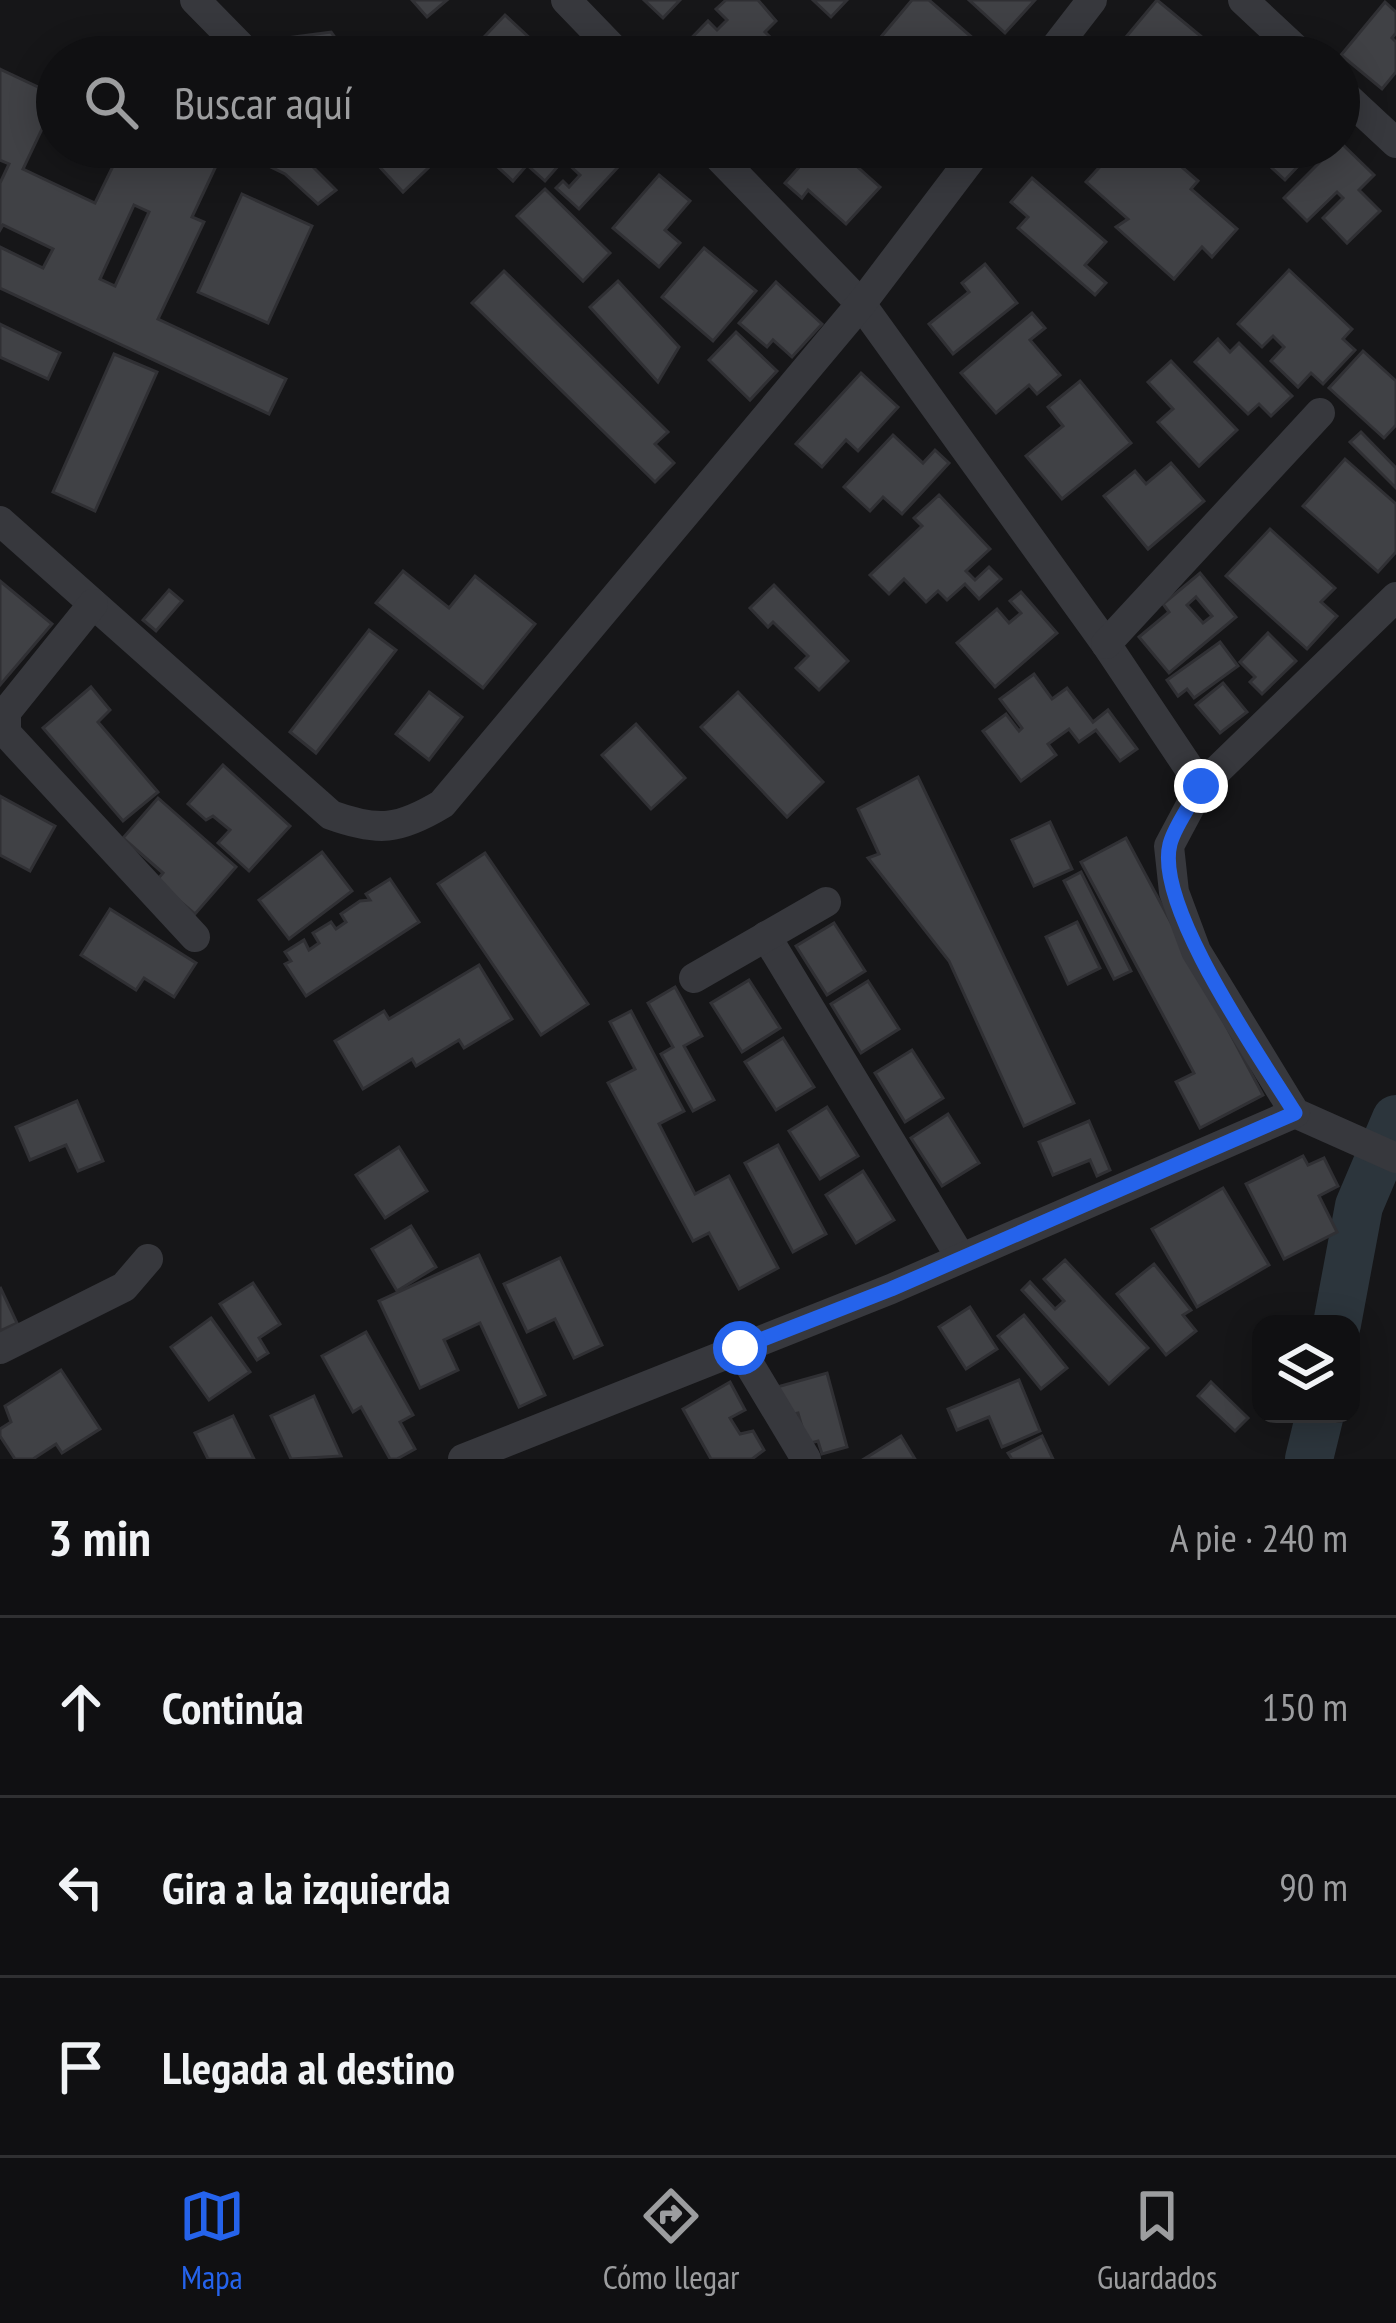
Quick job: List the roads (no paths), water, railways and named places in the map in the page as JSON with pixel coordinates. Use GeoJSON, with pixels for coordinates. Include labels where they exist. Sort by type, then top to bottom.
{"type":"FeatureCollection","features":[{"type":"Feature","properties":{"kind":"street"},"geometry":{"type":"LineString","coordinates":[[195,0],[230,36]]}},
{"type":"Feature","properties":{"kind":"street"},"geometry":{"type":"LineString","coordinates":[[566,0],[601,36]]}},
{"type":"Feature","properties":{"kind":"street"},"geometry":{"type":"LineString","coordinates":[[1064,36],[1092,0]]}},
{"type":"Feature","properties":{"kind":"street"},"geometry":{"type":"LineString","coordinates":[[1243,0],[1282,36]]}},
{"type":"Feature","properties":{"kind":"street"},"geometry":{"type":"LineString","coordinates":[[1360,110],[1396,143]]}},
{"type":"Feature","properties":{"kind":"street"},"geometry":{"type":"LineString","coordinates":[[729,168],[861,304],[1106,644],[1201,786]]}},
{"type":"Feature","properties":{"kind":"street"},"geometry":{"type":"LineString","coordinates":[[0,521],[331,815],[358,825],[390,828],[417,819],[442,804],[861,304],[964,168]]}},
{"type":"Feature","properties":{"kind":"street"},"geometry":{"type":"LineString","coordinates":[[1106,644],[1319,413]]}},
{"type":"Feature","properties":{"kind":"street"},"geometry":{"type":"LineString","coordinates":[[1396,597],[1201,786],[1169,846],[1174,892],[1196,951],[1295,1113],[1396,1158]]}},
{"type":"Feature","properties":{"kind":"street"},"geometry":{"type":"LineString","coordinates":[[93,604],[6,712],[6,733],[195,937]]}},
{"type":"Feature","properties":{"kind":"street"},"geometry":{"type":"LineString","coordinates":[[694,978],[826,902]]}},
{"type":"Feature","properties":{"kind":"street"},"geometry":{"type":"LineString","coordinates":[[766,936],[961,1258]]}},
{"type":"Feature","properties":{"kind":"street"},"geometry":{"type":"LineString","coordinates":[[463,1459],[961,1258],[1295,1113]]}},
{"type":"Feature","properties":{"kind":"street"},"geometry":{"type":"LineString","coordinates":[[0,1349],[124,1287],[148,1259]]}},
{"type":"Feature","properties":{"kind":"street"},"geometry":{"type":"LineString","coordinates":[[740,1348],[806,1459]]}},
{"type":"Feature","properties":{"kind":"waterway"},"geometry":{"type":"LineString","coordinates":[[1339,1315],[1359,1206],[1396,1119]]}},
{"type":"Feature","properties":{"kind":"waterway"},"geometry":{"type":"LineString","coordinates":[[1309,1459],[1318,1423]]}}]}
